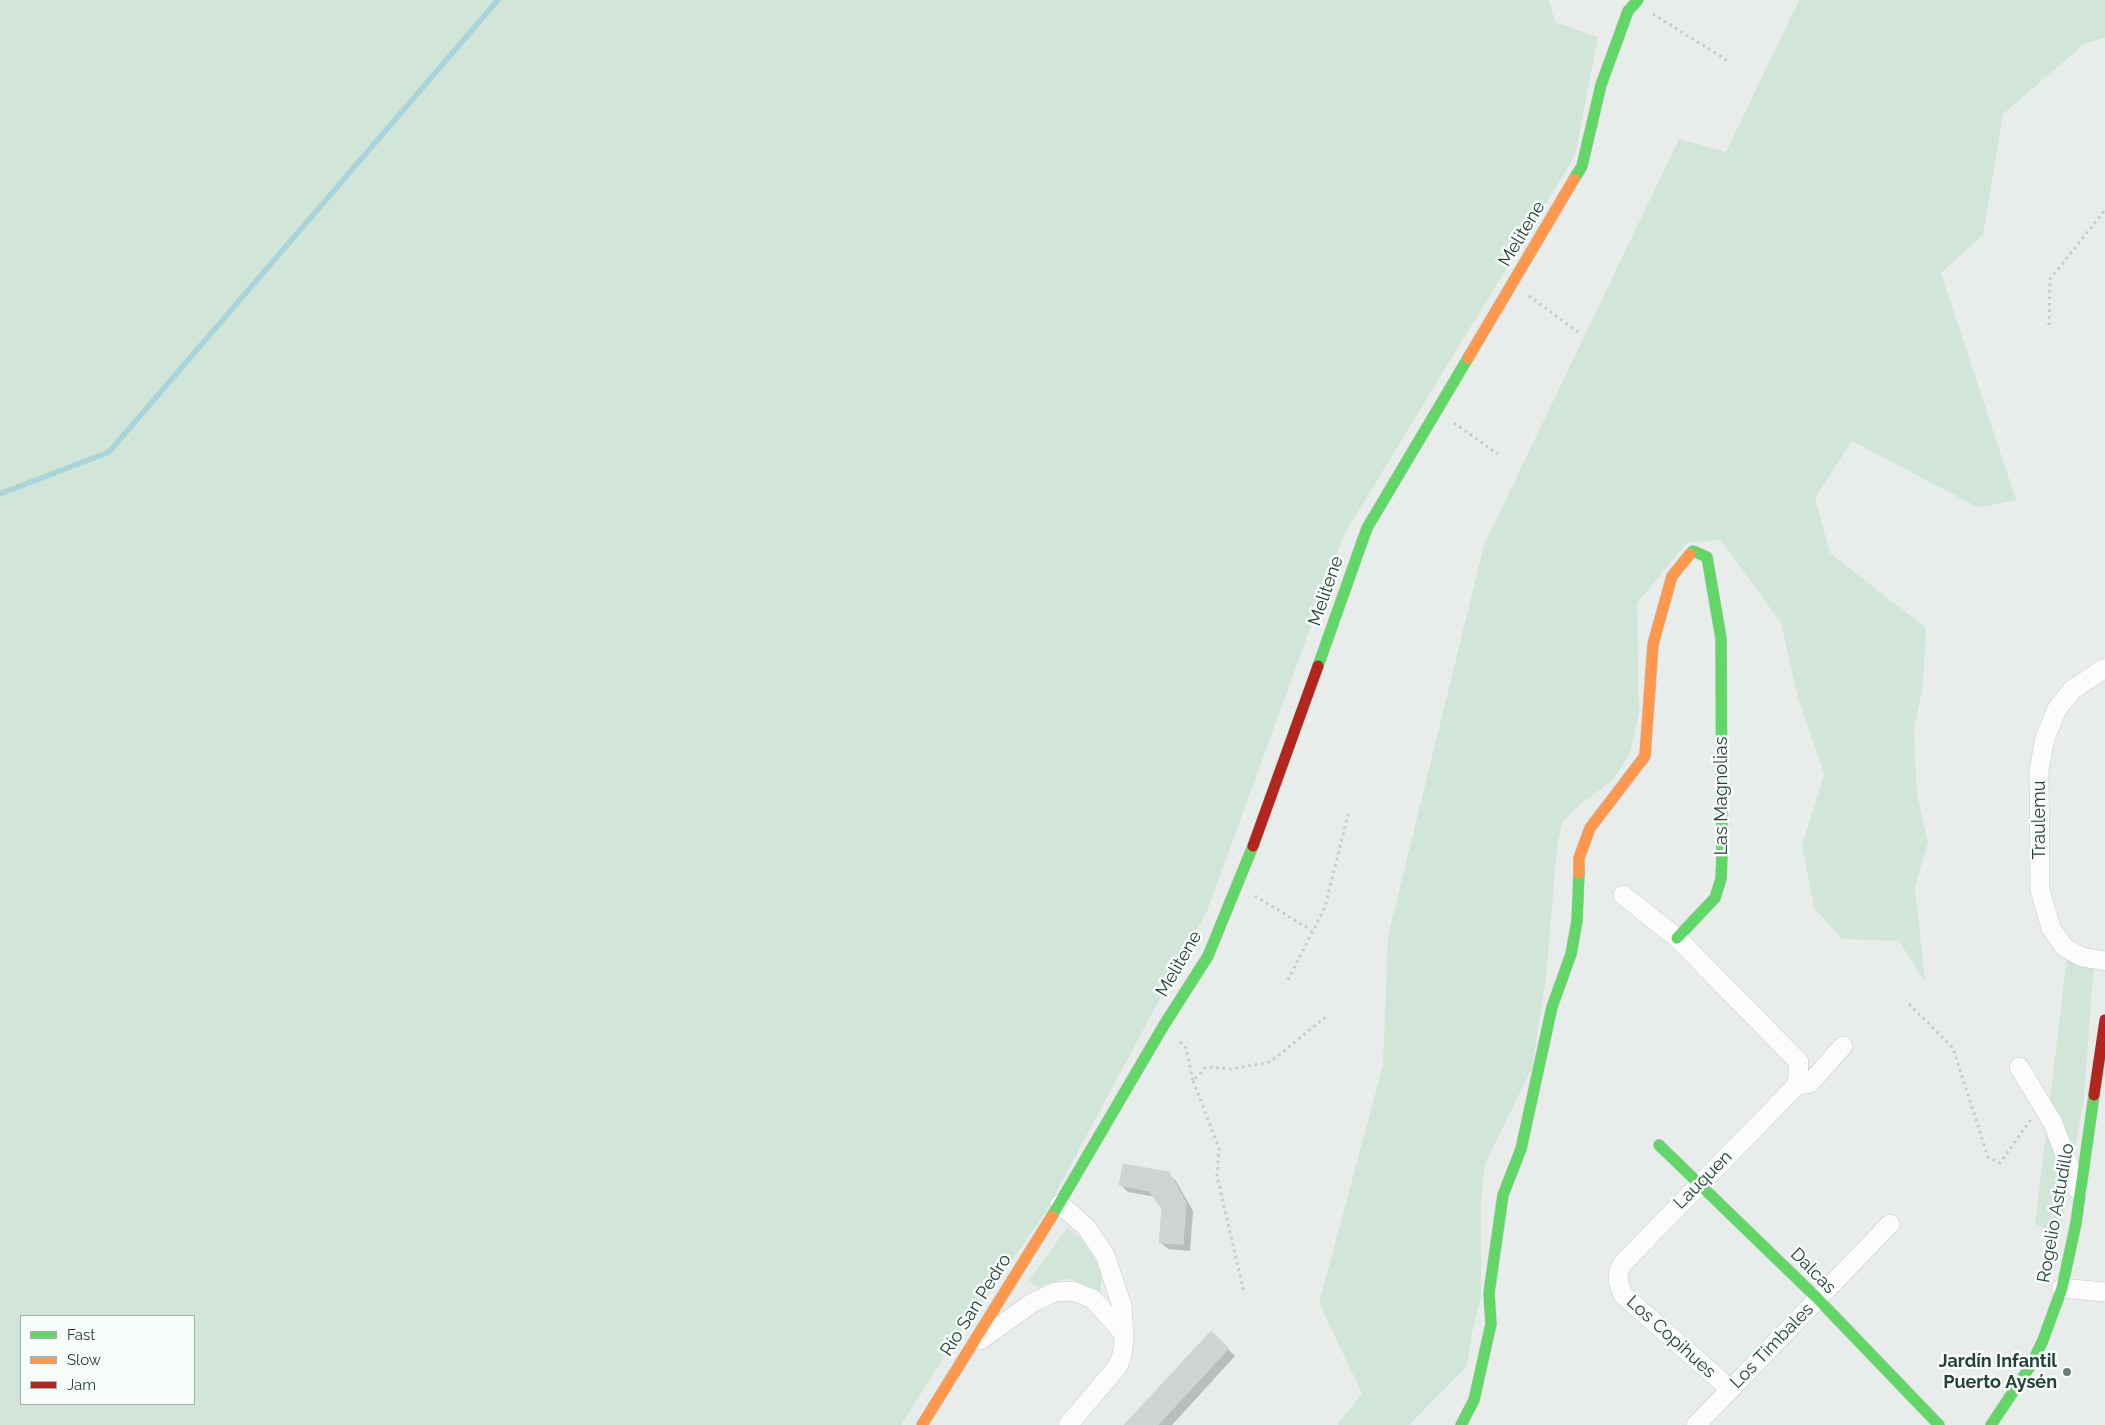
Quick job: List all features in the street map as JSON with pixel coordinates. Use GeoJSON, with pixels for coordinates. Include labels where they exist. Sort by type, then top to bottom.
{"type":"FeatureCollection","features":[{"type":"Feature","properties":{"kind":"street","name":"Melitene"},"geometry":{"type":"LineString","coordinates":[[1060,1204],[1164,1025],[1208,956],[1261,827],[1367,528],[1582,166],[1601,85],[1628,11],[1637,2]]}},
{"type":"Feature","properties":{"kind":"street","name":"Las Magnolias"},"geometry":{"type":"LineString","coordinates":[[1462,1425],[1474,1400],[1491,1324],[1489,1294],[1503,1195],[1521,1149],[1552,1007],[1571,954],[1577,921],[1578,858],[1590,828],[1645,756],[1653,644],[1672,576],[1693,551],[1707,557],[1721,638],[1721,879],[1715,898],[1677,938]]}},
{"type":"Feature","properties":{"kind":"street","name":"Traulemu"},"geometry":{"type":"LineString","coordinates":[[2105,668],[2072,690],[2057,709],[2045,738],[2039,770],[2040,890],[2051,928],[2064,947],[2082,957],[2105,961]]}},
{"type":"Feature","properties":{"kind":"street"},"geometry":{"type":"LineString","coordinates":[[1623,895],[1677,938],[1799,1062],[1797,1085]]}},
{"type":"Feature","properties":{"kind":"street","name":"Rogelio Astudillo"},"geometry":{"type":"LineString","coordinates":[[1991,1425],[2012,1397],[2031,1365],[2043,1340],[2062,1288],[2072,1248],[2105,1020]]}},
{"type":"Feature","properties":{"kind":"street","name":"Lauquen"},"geometry":{"type":"LineString","coordinates":[[1618,1281],[1623,1263],[1797,1085],[1810,1083],[1843,1046]]}},
{"type":"Feature","properties":{"kind":"street"},"geometry":{"type":"LineString","coordinates":[[2019,1067],[2053,1124],[2079,1191]]}},
{"type":"Feature","properties":{"kind":"street","name":"Dalcas"},"geometry":{"type":"LineString","coordinates":[[1659,1145],[1817,1298],[1939,1425]]}},
{"type":"Feature","properties":{"kind":"street"},"geometry":{"type":"LineString","coordinates":[[1060,1204],[1087,1228],[1105,1255],[1122,1306],[1123,1332],[1123,1350],[1118,1366],[1068,1425]]}},
{"type":"Feature","properties":{"kind":"street","name":"Río San Pedro"},"geometry":{"type":"LineString","coordinates":[[922,1425],[1060,1204]]}},
{"type":"Feature","properties":{"kind":"street","name":"Los Timbales"},"geometry":{"type":"LineString","coordinates":[[1696,1425],[1890,1224]]}},
{"type":"Feature","properties":{"kind":"street","name":"Los Copihues"},"geometry":{"type":"LineString","coordinates":[[1618,1281],[1623,1295],[1730,1389]]}},
{"type":"Feature","properties":{"kind":"street"},"geometry":{"type":"LineString","coordinates":[[2062,1288],[2105,1292]]}},
{"type":"Feature","properties":{"kind":"street"},"geometry":{"type":"LineString","coordinates":[[971,1347],[1032,1303],[1055,1292],[1072,1290],[1093,1299],[1123,1332]]}},
{"type":"Feature","properties":{"kind":"path"},"geometry":{"type":"LineString","coordinates":[[1637,2],[1728,61]]}},
{"type":"Feature","properties":{"kind":"path"},"geometry":{"type":"LineString","coordinates":[[2049,326],[2050,279],[2105,210]]}},
{"type":"Feature","properties":{"kind":"path"},"geometry":{"type":"LineString","coordinates":[[1513,284],[1578,332]]}},
{"type":"Feature","properties":{"kind":"path"},"geometry":{"type":"LineString","coordinates":[[1437,411],[1498,454]]}},
{"type":"Feature","properties":{"kind":"path"},"geometry":{"type":"LineString","coordinates":[[1288,980],[1325,907],[1348,814]]}},
{"type":"Feature","properties":{"kind":"path"},"geometry":{"type":"LineString","coordinates":[[1237,885],[1312,930]]}},
{"type":"Feature","properties":{"kind":"path"},"geometry":{"type":"LineString","coordinates":[[1909,1004],[1953,1048],[1988,1157],[2000,1163],[2042,1104]]}},
{"type":"Feature","properties":{"kind":"path"},"geometry":{"type":"LineString","coordinates":[[1193,1081],[1206,1067],[1232,1069],[1270,1062],[1327,1016]]}},
{"type":"Feature","properties":{"kind":"path"},"geometry":{"type":"LineString","coordinates":[[1164,1025],[1186,1048],[1193,1081],[1219,1148],[1217,1176],[1244,1293]]}},
{"type":"Feature","properties":{"kind":"green space"},"geometry":{"type":"Polygon","coordinates":[[[0,0],[1549,0],[1555,22],[1598,37],[1575,156],[1345,533],[1207,911],[1044,1215],[953,1343],[901,1425],[0,1425],[0,0]]]}},
{"type":"Feature","properties":{"kind":"green space"},"geometry":{"type":"Polygon","coordinates":[[[1799,0],[2105,0],[2105,38],[2084,44],[2003,114],[1983,235],[1941,273],[2016,500],[1979,508],[1852,441],[1815,498],[1830,553],[1926,628],[1923,687],[1914,730],[1917,795],[1928,842],[1915,887],[1925,982],[1899,941],[1842,939],[1814,908],[1802,846],[1824,774],[1798,698],[1781,623],[1721,540],[1687,543],[1637,603],[1639,713],[1630,753],[1614,779],[1576,808],[1562,823],[1557,848],[1546,977],[1532,1068],[1485,1164],[1481,1200],[1481,1297],[1472,1333],[1467,1366],[1409,1425],[1337,1425],[1362,1393],[1319,1303],[1383,1065],[1388,936],[1484,545],[1679,139],[1726,152],[1799,0]]]}},
{"type":"Feature","properties":{"kind":"green space"},"geometry":{"type":"Polygon","coordinates":[[[2067,957],[2094,964],[2084,1097],[2060,1235],[2035,1224],[2067,957]]]}},
{"type":"Feature","properties":{"kind":"green space"},"geometry":{"type":"Polygon","coordinates":[[[1067,1228],[1081,1238],[1102,1271],[1100,1294],[1069,1278],[1037,1287],[1028,1281],[1067,1228]]]}},
{"type":"Feature","properties":{"kind":"building"},"geometry":{"type":"Polygon","coordinates":[[[1123,1164],[1169,1172],[1186,1203],[1183,1244],[1159,1243],[1162,1209],[1149,1191],[1119,1185],[1123,1164]]]}},
{"type":"Feature","properties":{"kind":"building"},"geometry":{"type":"Polygon","coordinates":[[[1211,1331],[1229,1348],[1158,1425],[1124,1425],[1211,1331]]]}},
{"type":"Feature","properties":{"kind":"waterway"},"geometry":{"type":"LineString","coordinates":[[0,494],[109,452],[498,0]]}},
{"type":"Feature","properties":{"kind":"traffic: fast"},"geometry":{"type":"LineString","coordinates":[[1574,179],[1582,166],[1601,85],[1628,11],[1638,0]]}},
{"type":"Feature","properties":{"kind":"traffic: fast"},"geometry":{"type":"LineString","coordinates":[[1318,666],[1367,528],[1468,358]]}},
{"type":"Feature","properties":{"kind":"traffic: fast"},"geometry":{"type":"LineString","coordinates":[[1677,938],[1715,898],[1721,879],[1722,854],[1721,638],[1707,557],[1693,551],[1690,554]]}},
{"type":"Feature","properties":{"kind":"traffic: fast"},"geometry":{"type":"LineString","coordinates":[[1052,1216],[1164,1025],[1208,956],[1253,846]]}},
{"type":"Feature","properties":{"kind":"traffic: fast"},"geometry":{"type":"LineString","coordinates":[[1461,1425],[1474,1400],[1491,1324],[1489,1293],[1503,1195],[1521,1149],[1552,1007],[1571,954],[1577,921],[1579,873]]}},
{"type":"Feature","properties":{"kind":"traffic: fast"},"geometry":{"type":"LineString","coordinates":[[1991,1425],[2031,1365],[2043,1340],[2062,1288],[2076,1223],[2094,1095]]}},
{"type":"Feature","properties":{"kind":"traffic: fast"},"geometry":{"type":"LineString","coordinates":[[1659,1145],[1817,1298],[1939,1425]]}},
{"type":"Feature","properties":{"kind":"traffic: slow"},"geometry":{"type":"LineString","coordinates":[[1468,358],[1574,179]]}},
{"type":"Feature","properties":{"kind":"traffic: slow"},"geometry":{"type":"LineString","coordinates":[[1579,873],[1579,858],[1590,828],[1645,756],[1653,644],[1672,576],[1690,554]]}},
{"type":"Feature","properties":{"kind":"traffic: slow"},"geometry":{"type":"LineString","coordinates":[[922,1425],[1052,1216]]}},
{"type":"Feature","properties":{"kind":"traffic: jam"},"geometry":{"type":"LineString","coordinates":[[1253,846],[1318,666]]}},
{"type":"Feature","properties":{"kind":"traffic: jam"},"geometry":{"type":"LineString","coordinates":[[2094,1095],[2105,1020]]}},
{"type":"Feature","properties":{"kind":"place","name":"Jardín Infantil Puerto Aysén"},"geometry":{"type":"Point","coordinates":[2067,1372]}}]}
